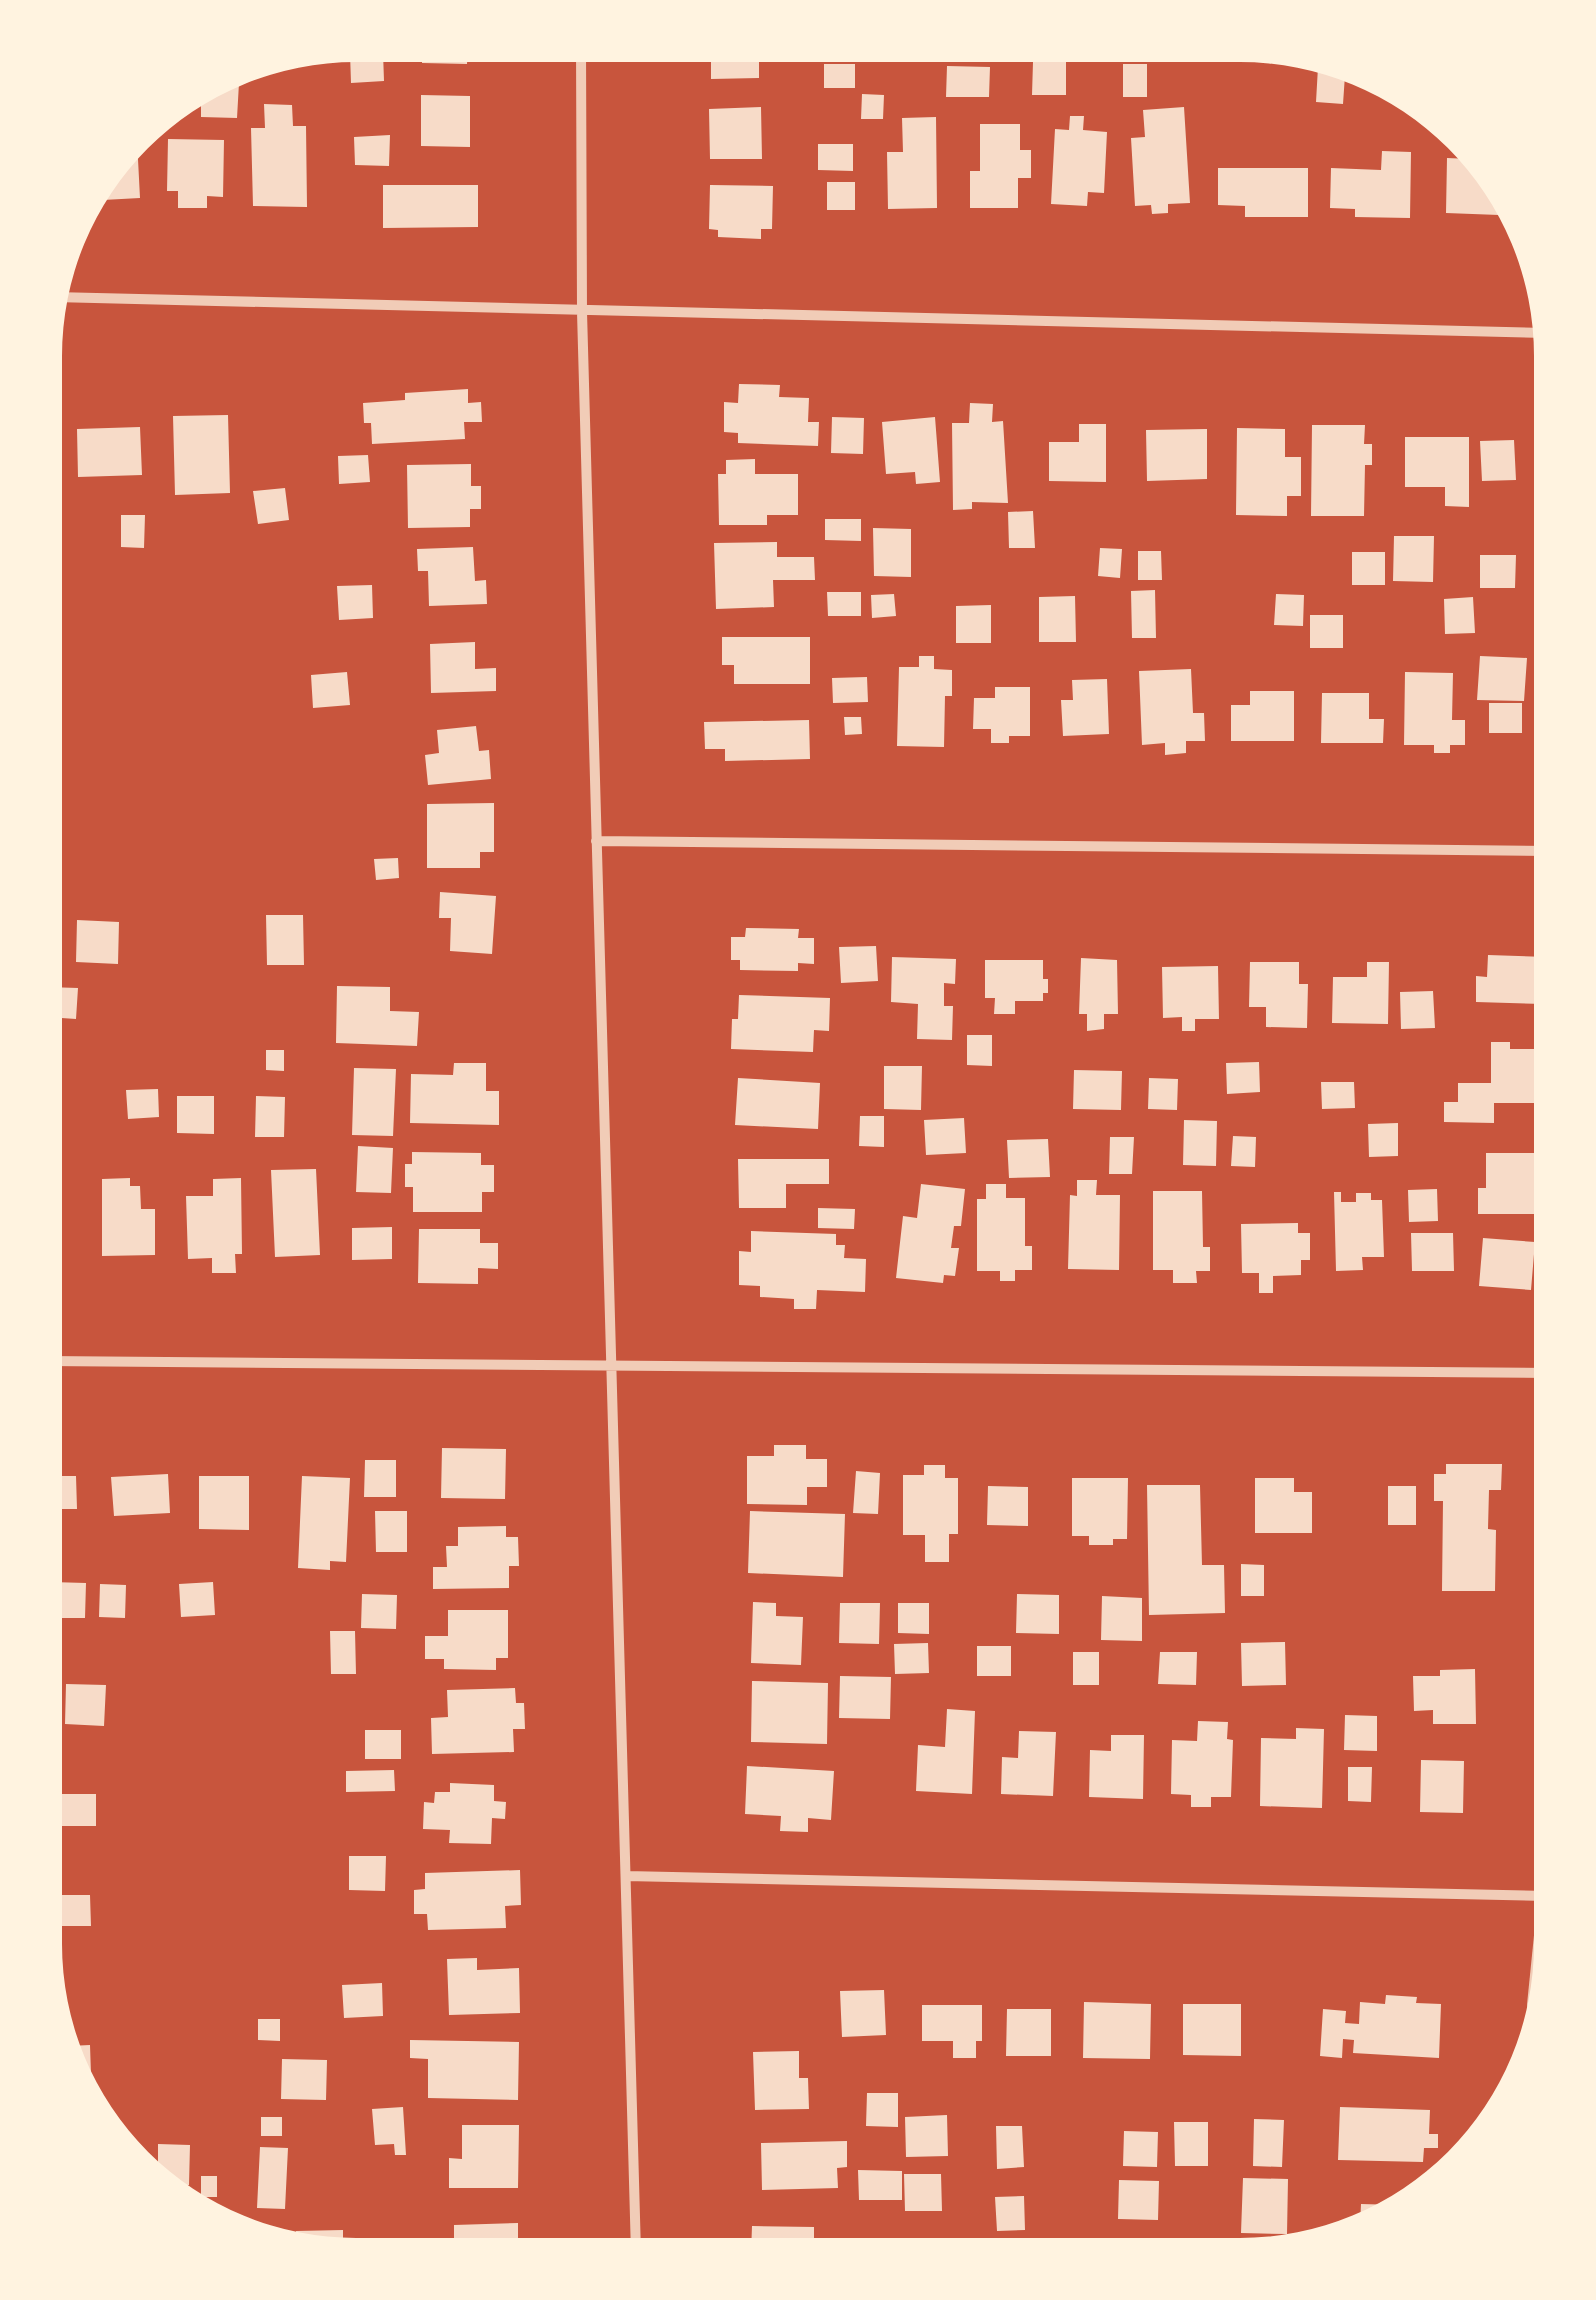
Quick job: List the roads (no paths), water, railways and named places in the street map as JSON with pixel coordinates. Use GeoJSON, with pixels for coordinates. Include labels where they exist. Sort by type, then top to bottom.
{"type":"FeatureCollection","features":[{"type":"Feature","properties":{"kind":"street"},"geometry":{"type":"LineString","coordinates":[[581,63],[582,312],[636,2238]]}},
{"type":"Feature","properties":{"kind":"street"},"geometry":{"type":"LineString","coordinates":[[69,297],[1532,333]]}},
{"type":"Feature","properties":{"kind":"street"},"geometry":{"type":"LineString","coordinates":[[596,841],[1534,851]]}},
{"type":"Feature","properties":{"kind":"street"},"geometry":{"type":"LineString","coordinates":[[62,1361],[1533,1374]]}},
{"type":"Feature","properties":{"kind":"street"},"geometry":{"type":"LineString","coordinates":[[626,1876],[1533,1896]]}}]}
